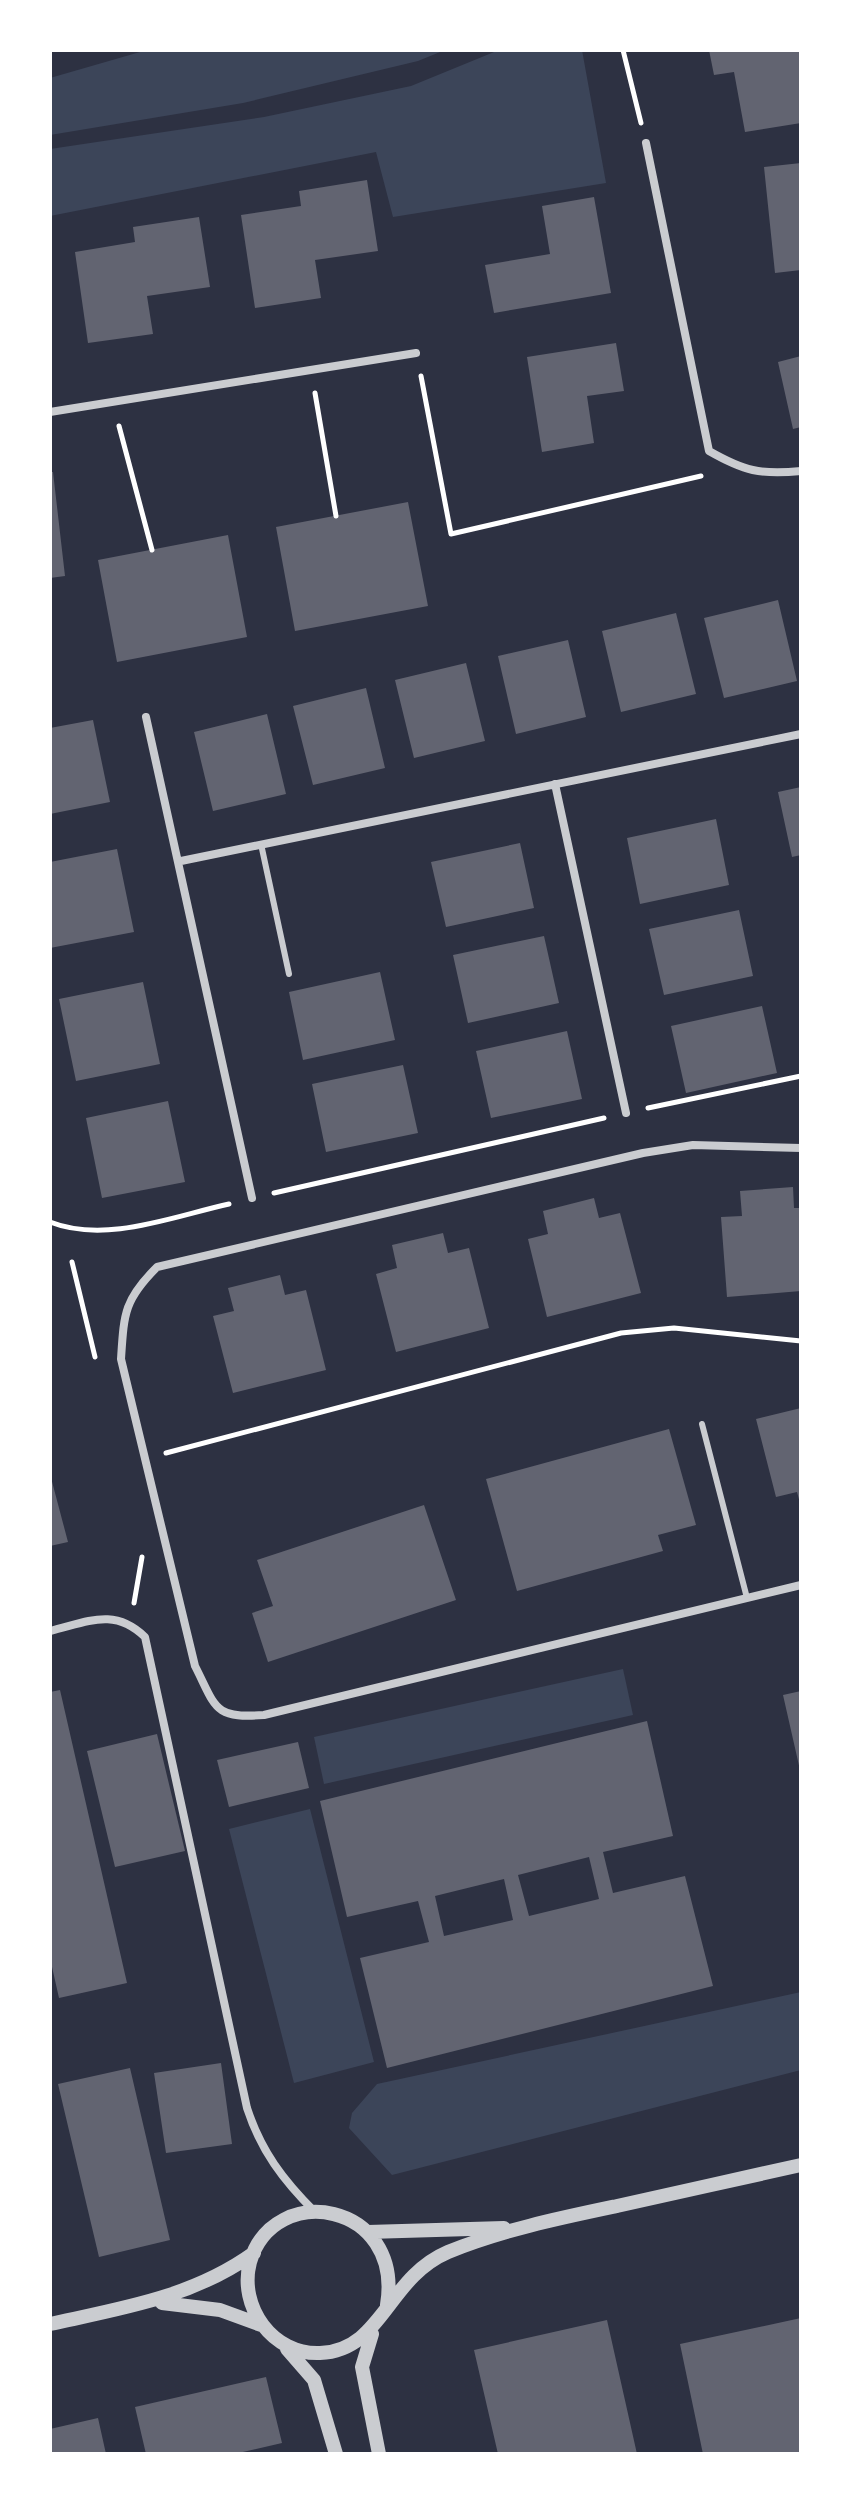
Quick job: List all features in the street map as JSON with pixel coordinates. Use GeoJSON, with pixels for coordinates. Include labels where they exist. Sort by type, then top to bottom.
{"type":"FeatureCollection","features":[{"type":"Feature","properties":{"kind":"street"},"geometry":{"type":"LineString","coordinates":[[646,143],[709,451],[737,467],[766,475],[801,471]]}},
{"type":"Feature","properties":{"kind":"street"},"geometry":{"type":"LineString","coordinates":[[50,412],[416,353]]}},
{"type":"Feature","properties":{"kind":"street"},"geometry":{"type":"LineString","coordinates":[[146,717],[181,861],[252,1198]]}},
{"type":"Feature","properties":{"kind":"street"},"geometry":{"type":"LineString","coordinates":[[181,861],[801,734]]}},
{"type":"Feature","properties":{"kind":"street"},"geometry":{"type":"LineString","coordinates":[[555,784],[626,1113]]}},
{"type":"Feature","properties":{"kind":"street"},"geometry":{"type":"LineString","coordinates":[[801,1148],[693,1145],[643,1153],[157,1267],[132,1292],[123,1323],[121,1359],[195,1666],[216,1707],[233,1718],[264,1715],[801,1585]]}},
{"type":"Feature","properties":{"kind":"street"},"geometry":{"type":"LineString","coordinates":[[50,1631],[117,1618],[131,1623],[145,1637],[247,2108],[265,2154],[284,2181],[315,2212]]}},
{"type":"Feature","properties":{"kind":"street"},"geometry":{"type":"LineString","coordinates":[[277,2341],[297,2350],[318,2353],[340,2350],[360,2341],[421,2266],[520,2227],[801,2165]]}},
{"type":"Feature","properties":{"kind":"street"},"geometry":{"type":"LineString","coordinates":[[50,2324],[149,2303],[199,2287],[255,2252],[275,2227],[293,2216],[315,2212],[352,2220],[381,2247],[388,2266],[387,2305]]}},
{"type":"Feature","properties":{"kind":"street"},"geometry":{"type":"LineString","coordinates":[[368,2232],[520,2227]]}},
{"type":"Feature","properties":{"kind":"street"},"geometry":{"type":"LineString","coordinates":[[255,2252],[247,2283],[251,2305],[261,2325],[314,2380],[336,2454]]}},
{"type":"Feature","properties":{"kind":"street"},"geometry":{"type":"LineString","coordinates":[[149,2303],[220,2310],[261,2325]]}},
{"type":"Feature","properties":{"kind":"street"},"geometry":{"type":"LineString","coordinates":[[375,2325],[362,2367],[379,2454]]}},
{"type":"Feature","properties":{"kind":"lane"},"geometry":{"type":"LineString","coordinates":[[261,844],[289,974]]}},
{"type":"Feature","properties":{"kind":"lane"},"geometry":{"type":"LineString","coordinates":[[702,1424],[747,1598]]}},
{"type":"Feature","properties":{"kind":"path"},"geometry":{"type":"LineString","coordinates":[[623,50],[646,143]]}},
{"type":"Feature","properties":{"kind":"path"},"geometry":{"type":"LineString","coordinates":[[416,353],[451,534],[737,467]]}},
{"type":"Feature","properties":{"kind":"path"},"geometry":{"type":"LineString","coordinates":[[311,368],[336,516]]}},
{"type":"Feature","properties":{"kind":"path"},"geometry":{"type":"LineString","coordinates":[[113,402],[152,550]]}},
{"type":"Feature","properties":{"kind":"path"},"geometry":{"type":"LineString","coordinates":[[50,1222],[63,1227],[121,1229],[801,1076]]}},
{"type":"Feature","properties":{"kind":"path"},"geometry":{"type":"LineString","coordinates":[[145,1459],[621,1333],[674,1328],[801,1341]]}},
{"type":"Feature","properties":{"kind":"shaded area"},"geometry":{"type":"Polygon","coordinates":[[[147,50],[445,50],[418,61],[243,103],[50,135],[50,78],[147,50]]]}},
{"type":"Feature","properties":{"kind":"shaded area"},"geometry":{"type":"Polygon","coordinates":[[[499,50],[582,50],[606,183],[393,217],[376,152],[50,216],[50,149],[264,117],[411,86],[499,50]]]}},
{"type":"Feature","properties":{"kind":"shaded area"},"geometry":{"type":"Polygon","coordinates":[[[623,1669],[633,1715],[324,1784],[314,1737],[623,1669]]]}},
{"type":"Feature","properties":{"kind":"shaded area"},"geometry":{"type":"Polygon","coordinates":[[[310,1809],[374,2062],[294,2083],[229,1829],[310,1809]]]}},
{"type":"Feature","properties":{"kind":"shaded area"},"geometry":{"type":"Polygon","coordinates":[[[801,1992],[801,2070],[392,2175],[349,2128],[352,2113],[377,2084],[801,1992]]]}},
{"type":"Feature","properties":{"kind":"building"},"geometry":{"type":"Polygon","coordinates":[[[709,50],[801,50],[801,123],[745,132],[734,72],[714,75],[709,50]]]}},
{"type":"Feature","properties":{"kind":"building"},"geometry":{"type":"Polygon","coordinates":[[[801,163],[801,270],[775,273],[764,167],[801,163]]]}},
{"type":"Feature","properties":{"kind":"building"},"geometry":{"type":"Polygon","coordinates":[[[367,180],[378,251],[315,260],[321,298],[255,308],[241,215],[301,206],[299,191],[367,180]]]}},
{"type":"Feature","properties":{"kind":"building"},"geometry":{"type":"Polygon","coordinates":[[[594,197],[611,293],[494,313],[485,265],[550,254],[542,206],[594,197]]]}},
{"type":"Feature","properties":{"kind":"building"},"geometry":{"type":"Polygon","coordinates":[[[199,217],[210,287],[147,296],[153,334],[88,343],[75,252],[135,242],[133,227],[199,217]]]}},
{"type":"Feature","properties":{"kind":"building"},"geometry":{"type":"Polygon","coordinates":[[[616,343],[624,391],[587,396],[594,443],[542,452],[527,357],[616,343]]]}},
{"type":"Feature","properties":{"kind":"building"},"geometry":{"type":"Polygon","coordinates":[[[801,356],[801,427],[793,429],[778,362],[801,356]]]}},
{"type":"Feature","properties":{"kind":"building"},"geometry":{"type":"Polygon","coordinates":[[[50,472],[53,472],[65,576],[50,578],[50,472]]]}},
{"type":"Feature","properties":{"kind":"building"},"geometry":{"type":"Polygon","coordinates":[[[408,502],[428,606],[295,631],[276,527],[408,502]]]}},
{"type":"Feature","properties":{"kind":"building"},"geometry":{"type":"Polygon","coordinates":[[[228,535],[247,637],[117,662],[98,560],[228,535]]]}},
{"type":"Feature","properties":{"kind":"building"},"geometry":{"type":"Polygon","coordinates":[[[778,600],[797,681],[724,698],[704,618],[778,600]]]}},
{"type":"Feature","properties":{"kind":"building"},"geometry":{"type":"Polygon","coordinates":[[[676,613],[696,694],[621,712],[602,631],[676,613]]]}},
{"type":"Feature","properties":{"kind":"building"},"geometry":{"type":"Polygon","coordinates":[[[568,640],[586,717],[516,734],[498,656],[568,640]]]}},
{"type":"Feature","properties":{"kind":"building"},"geometry":{"type":"Polygon","coordinates":[[[466,663],[485,741],[414,758],[395,680],[466,663]]]}},
{"type":"Feature","properties":{"kind":"building"},"geometry":{"type":"Polygon","coordinates":[[[366,688],[385,768],[313,785],[293,706],[366,688]]]}},
{"type":"Feature","properties":{"kind":"building"},"geometry":{"type":"Polygon","coordinates":[[[267,714],[286,794],[213,811],[194,732],[267,714]]]}},
{"type":"Feature","properties":{"kind":"building"},"geometry":{"type":"Polygon","coordinates":[[[93,720],[110,802],[50,814],[50,728],[93,720]]]}},
{"type":"Feature","properties":{"kind":"building"},"geometry":{"type":"Polygon","coordinates":[[[801,787],[801,855],[792,857],[778,792],[801,787]]]}},
{"type":"Feature","properties":{"kind":"building"},"geometry":{"type":"Polygon","coordinates":[[[716,819],[729,885],[640,904],[627,838],[716,819]]]}},
{"type":"Feature","properties":{"kind":"building"},"geometry":{"type":"Polygon","coordinates":[[[520,843],[534,908],[446,927],[431,862],[520,843]]]}},
{"type":"Feature","properties":{"kind":"building"},"geometry":{"type":"Polygon","coordinates":[[[117,849],[134,932],[50,948],[50,862],[117,849]]]}},
{"type":"Feature","properties":{"kind":"building"},"geometry":{"type":"Polygon","coordinates":[[[739,910],[753,976],[664,995],[649,929],[739,910]]]}},
{"type":"Feature","properties":{"kind":"building"},"geometry":{"type":"Polygon","coordinates":[[[544,936],[559,1003],[468,1023],[453,955],[544,936]]]}},
{"type":"Feature","properties":{"kind":"building"},"geometry":{"type":"Polygon","coordinates":[[[380,972],[395,1040],[303,1060],[289,992],[380,972]]]}},
{"type":"Feature","properties":{"kind":"building"},"geometry":{"type":"Polygon","coordinates":[[[143,982],[160,1064],[76,1081],[59,999],[143,982]]]}},
{"type":"Feature","properties":{"kind":"building"},"geometry":{"type":"Polygon","coordinates":[[[762,1006],[777,1073],[686,1093],[671,1026],[762,1006]]]}},
{"type":"Feature","properties":{"kind":"building"},"geometry":{"type":"Polygon","coordinates":[[[567,1031],[582,1099],[491,1118],[476,1051],[567,1031]]]}},
{"type":"Feature","properties":{"kind":"building"},"geometry":{"type":"Polygon","coordinates":[[[403,1065],[418,1133],[326,1152],[312,1084],[403,1065]]]}},
{"type":"Feature","properties":{"kind":"building"},"geometry":{"type":"Polygon","coordinates":[[[168,1101],[185,1182],[102,1198],[86,1118],[168,1101]]]}},
{"type":"Feature","properties":{"kind":"building"},"geometry":{"type":"Polygon","coordinates":[[[793,1187],[794,1208],[801,1208],[801,1291],[727,1297],[721,1217],[742,1216],[740,1191],[793,1187]]]}},
{"type":"Feature","properties":{"kind":"building"},"geometry":{"type":"Polygon","coordinates":[[[594,1198],[599,1218],[620,1213],[641,1293],[547,1317],[528,1239],[548,1234],[543,1211],[594,1198]]]}},
{"type":"Feature","properties":{"kind":"building"},"geometry":{"type":"Polygon","coordinates":[[[443,1233],[448,1253],[469,1248],[489,1328],[396,1352],[376,1274],[397,1268],[392,1245],[443,1233]]]}},
{"type":"Feature","properties":{"kind":"building"},"geometry":{"type":"Polygon","coordinates":[[[280,1275],[285,1295],[306,1290],[326,1370],[233,1393],[213,1316],[234,1311],[228,1288],[280,1275]]]}},
{"type":"Feature","properties":{"kind":"building"},"geometry":{"type":"Polygon","coordinates":[[[801,1408],[800,1503],[797,1492],[776,1497],[756,1419],[801,1408]]]}},
{"type":"Feature","properties":{"kind":"building"},"geometry":{"type":"Polygon","coordinates":[[[669,1429],[696,1525],[658,1535],[663,1551],[517,1591],[486,1479],[669,1429]]]}},
{"type":"Feature","properties":{"kind":"building"},"geometry":{"type":"Polygon","coordinates":[[[50,1474],[68,1542],[50,1546],[50,1474]]]}},
{"type":"Feature","properties":{"kind":"building"},"geometry":{"type":"Polygon","coordinates":[[[424,1505],[456,1600],[268,1662],[252,1613],[273,1606],[257,1560],[424,1505]]]}},
{"type":"Feature","properties":{"kind":"building"},"geometry":{"type":"Polygon","coordinates":[[[60,1690],[127,1983],[59,1998],[50,1958],[50,1692],[60,1690]]]}},
{"type":"Feature","properties":{"kind":"building"},"geometry":{"type":"Polygon","coordinates":[[[801,1691],[801,1769],[800,1770],[783,1695],[801,1691]]]}},
{"type":"Feature","properties":{"kind":"building"},"geometry":{"type":"Polygon","coordinates":[[[647,1721],[673,1836],[603,1852],[613,1893],[685,1876],[713,1986],[387,2068],[360,1958],[429,1942],[418,1901],[347,1917],[320,1801],[647,1721]],[[589,1857],[518,1875],[529,1916],[599,1899],[589,1857]],[[504,1879],[435,1896],[444,1936],[513,1920],[504,1879]]]}},
{"type":"Feature","properties":{"kind":"building"},"geometry":{"type":"Polygon","coordinates":[[[157,1734],[185,1851],[115,1867],[87,1751],[157,1734]]]}},
{"type":"Feature","properties":{"kind":"building"},"geometry":{"type":"Polygon","coordinates":[[[298,1742],[309,1788],[229,1807],[217,1760],[298,1742]]]}},
{"type":"Feature","properties":{"kind":"building"},"geometry":{"type":"Polygon","coordinates":[[[221,2063],[232,2144],[166,2153],[154,2073],[221,2063]]]}},
{"type":"Feature","properties":{"kind":"building"},"geometry":{"type":"Polygon","coordinates":[[[130,2068],[170,2240],[99,2257],[58,2084],[130,2068]]]}},
{"type":"Feature","properties":{"kind":"building"},"geometry":{"type":"Polygon","coordinates":[[[801,2318],[801,2454],[703,2454],[680,2344],[801,2318]]]}},
{"type":"Feature","properties":{"kind":"building"},"geometry":{"type":"Polygon","coordinates":[[[607,2320],[637,2454],[498,2454],[474,2350],[607,2320]]]}},
{"type":"Feature","properties":{"kind":"building"},"geometry":{"type":"Polygon","coordinates":[[[266,2377],[282,2443],[234,2454],[146,2454],[135,2407],[266,2377]]]}},
{"type":"Feature","properties":{"kind":"building"},"geometry":{"type":"Polygon","coordinates":[[[98,2418],[106,2454],[50,2454],[50,2429],[98,2418]]]}}]}
